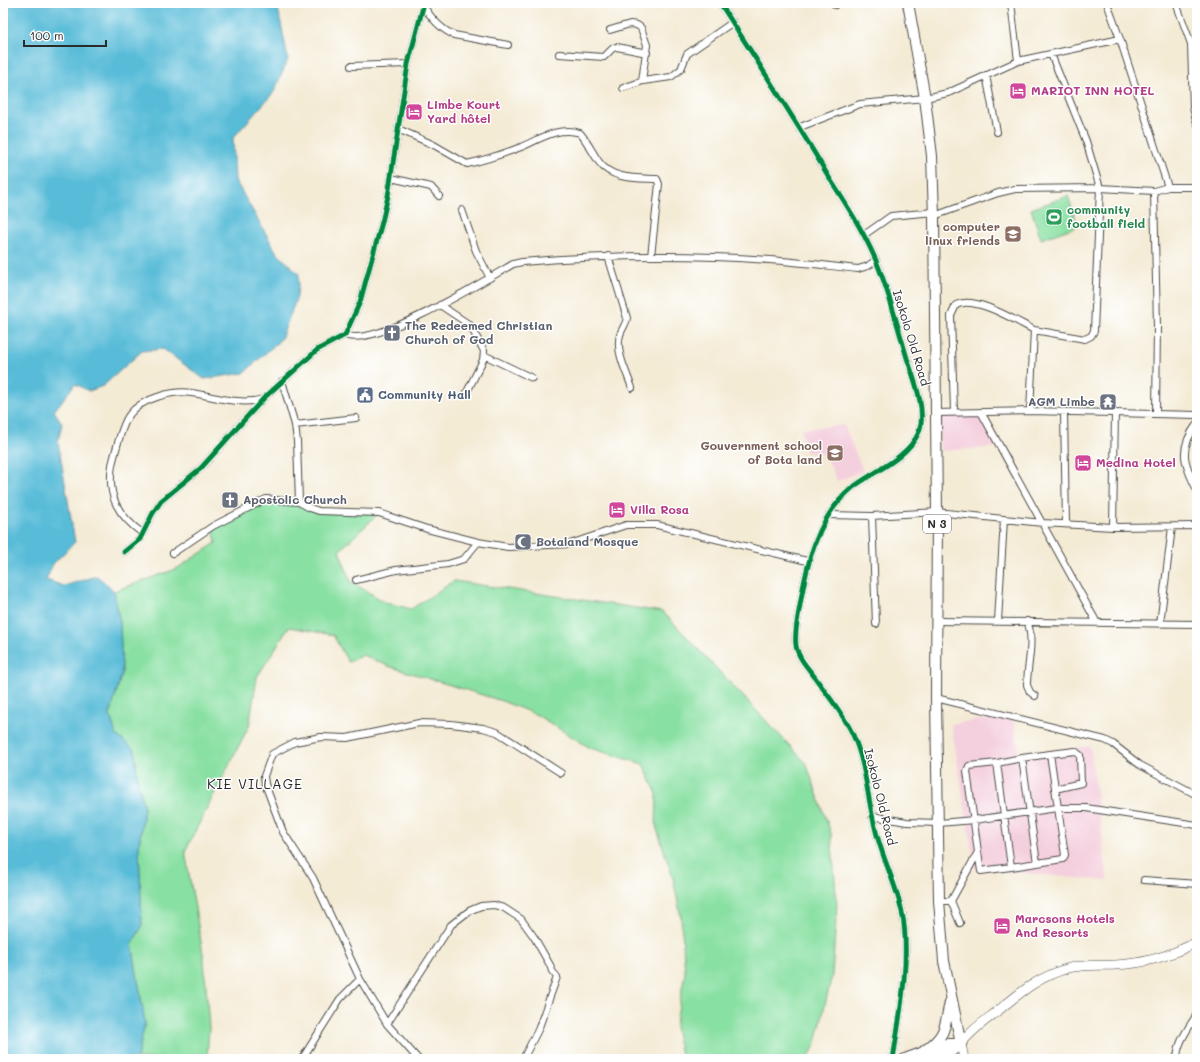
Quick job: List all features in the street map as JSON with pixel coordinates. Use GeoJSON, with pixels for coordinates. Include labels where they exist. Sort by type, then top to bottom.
{"type":"FeatureCollection","features":[{"type":"Feature","properties":{"kind":"highway","name":"N 3"},"geometry":{"type":"LineString","coordinates":[[908,3],[925,98],[932,156],[937,512],[936,698],[939,901],[944,961],[961,1044]]}},
{"type":"Feature","properties":{"kind":"highway"},"geometry":{"type":"LineString","coordinates":[[927,1055],[939,1040],[943,1032],[951,998]]}},
{"type":"Feature","properties":{"kind":"highway"},"geometry":{"type":"LineString","coordinates":[[904,1059],[927,1055],[946,1044],[961,1044]]}},
{"type":"Feature","properties":{"kind":"main road"},"geometry":{"type":"LineString","coordinates":[[964,1059],[961,1044],[969,1034],[1028,986],[1048,975],[1070,968],[1140,962],[1165,956],[1197,942]]}},
{"type":"Feature","properties":{"kind":"street","name":"Isokolo Old Road"},"geometry":{"type":"LineString","coordinates":[[720,3],[800,127],[864,235],[876,260],[911,372],[923,418],[914,440],[906,451],[851,489],[840,500],[829,515],[817,537],[807,561],[795,636],[797,650],[844,718],[860,753],[875,831],[897,891],[903,914],[906,943],[903,982],[893,1059]]}},
{"type":"Feature","properties":{"kind":"street"},"geometry":{"type":"LineString","coordinates":[[1011,3],[1018,62]]}},
{"type":"Feature","properties":{"kind":"street"},"geometry":{"type":"LineString","coordinates":[[1108,3],[1168,187]]}},
{"type":"Feature","properties":{"kind":"street"},"geometry":{"type":"LineString","coordinates":[[1176,3],[1191,44],[1193,108],[1197,123]]}},
{"type":"Feature","properties":{"kind":"street"},"geometry":{"type":"LineString","coordinates":[[424,4],[431,18],[447,32],[454,35],[508,45]]}},
{"type":"Feature","properties":{"kind":"street"},"geometry":{"type":"LineString","coordinates":[[124,552],[139,540],[161,501],[201,468],[264,398],[317,350],[344,335],[362,296],[383,216],[391,178],[408,64],[424,4]]}},
{"type":"Feature","properties":{"kind":"street"},"geometry":{"type":"LineString","coordinates":[[622,88],[642,81],[671,77],[680,69],[687,54],[732,22]]}},
{"type":"Feature","properties":{"kind":"street"},"geometry":{"type":"LineString","coordinates":[[610,30],[630,24],[637,25],[642,28],[647,45],[647,53],[642,81]]}},
{"type":"Feature","properties":{"kind":"street"},"geometry":{"type":"LineString","coordinates":[[800,127],[860,104],[925,98],[948,93],[1018,62],[1120,39]]}},
{"type":"Feature","properties":{"kind":"street"},"geometry":{"type":"LineString","coordinates":[[560,54],[604,57],[613,48],[617,47],[647,53]]}},
{"type":"Feature","properties":{"kind":"street"},"geometry":{"type":"LineString","coordinates":[[954,412],[951,316],[956,305],[966,302],[1001,312],[1034,330],[1085,340],[1091,336],[1094,331],[1100,188],[1086,141],[1051,54]]}},
{"type":"Feature","properties":{"kind":"street"},"geometry":{"type":"LineString","coordinates":[[351,66],[408,64]]}},
{"type":"Feature","properties":{"kind":"street"},"geometry":{"type":"LineString","coordinates":[[986,75],[997,132]]}},
{"type":"Feature","properties":{"kind":"street"},"geometry":{"type":"LineString","coordinates":[[398,129],[434,145],[467,164],[493,157],[538,138],[566,130],[580,133],[598,160],[608,171],[618,176],[657,179],[659,184],[651,256]]}},
{"type":"Feature","properties":{"kind":"street"},"geometry":{"type":"LineString","coordinates":[[391,178],[431,187],[439,196]]}},
{"type":"Feature","properties":{"kind":"street"},"geometry":{"type":"LineString","coordinates":[[864,235],[891,216],[934,214],[1015,189],[1100,188],[1154,191],[1168,187],[1197,187]]}},
{"type":"Feature","properties":{"kind":"street"},"geometry":{"type":"LineString","coordinates":[[1154,191],[1157,326],[1156,414]]}},
{"type":"Feature","properties":{"kind":"street"},"geometry":{"type":"LineString","coordinates":[[462,210],[476,251],[490,278]]}},
{"type":"Feature","properties":{"kind":"street"},"geometry":{"type":"LineString","coordinates":[[344,335],[349,337],[359,336],[403,324],[490,278],[513,264],[522,262],[608,256],[651,256],[769,260],[858,269],[868,266],[876,260]]}},
{"type":"Feature","properties":{"kind":"street"},"geometry":{"type":"LineString","coordinates":[[608,256],[627,318],[626,325],[619,336],[619,347],[632,388]]}},
{"type":"Feature","properties":{"kind":"street"},"geometry":{"type":"LineString","coordinates":[[440,305],[470,325],[482,346],[484,355],[466,394]]}},
{"type":"Feature","properties":{"kind":"street"},"geometry":{"type":"LineString","coordinates":[[1030,411],[1034,330]]}},
{"type":"Feature","properties":{"kind":"street"},"geometry":{"type":"LineString","coordinates":[[484,355],[532,378]]}},
{"type":"Feature","properties":{"kind":"street"},"geometry":{"type":"LineString","coordinates":[[282,381],[295,425],[299,461],[299,502]]}},
{"type":"Feature","properties":{"kind":"street"},"geometry":{"type":"LineString","coordinates":[[142,533],[127,522],[118,512],[112,487],[112,466],[125,422],[130,413],[162,395],[177,392],[248,402],[264,398]]}},
{"type":"Feature","properties":{"kind":"street"},"geometry":{"type":"LineString","coordinates":[[923,418],[954,412],[1030,411],[1197,415]]}},
{"type":"Feature","properties":{"kind":"street"},"geometry":{"type":"LineString","coordinates":[[981,412],[1097,623]]}},
{"type":"Feature","properties":{"kind":"street"},"geometry":{"type":"LineString","coordinates":[[1064,412],[1066,524]]}},
{"type":"Feature","properties":{"kind":"street"},"geometry":{"type":"LineString","coordinates":[[1114,527],[1115,414]]}},
{"type":"Feature","properties":{"kind":"street"},"geometry":{"type":"LineString","coordinates":[[295,425],[356,418]]}},
{"type":"Feature","properties":{"kind":"street"},"geometry":{"type":"LineString","coordinates":[[1197,424],[1186,443],[1184,462],[1197,490]]}},
{"type":"Feature","properties":{"kind":"street"},"geometry":{"type":"LineString","coordinates":[[172,553],[213,526],[266,499],[299,502],[318,511],[379,514],[427,529],[478,542],[508,547],[554,546],[578,542],[626,525],[657,525],[807,561]]}},
{"type":"Feature","properties":{"kind":"street"},"geometry":{"type":"LineString","coordinates":[[829,515],[872,516],[937,512],[1042,523],[1114,527],[1197,526]]}},
{"type":"Feature","properties":{"kind":"street"},"geometry":{"type":"LineString","coordinates":[[872,516],[876,624]]}},
{"type":"Feature","properties":{"kind":"street"},"geometry":{"type":"LineString","coordinates":[[998,621],[1004,519]]}},
{"type":"Feature","properties":{"kind":"street"},"geometry":{"type":"LineString","coordinates":[[1160,624],[1172,527]]}},
{"type":"Feature","properties":{"kind":"street"},"geometry":{"type":"LineString","coordinates":[[356,580],[396,570],[448,564],[464,559],[478,542]]}},
{"type":"Feature","properties":{"kind":"street"},"geometry":{"type":"LineString","coordinates":[[937,621],[1197,624]]}},
{"type":"Feature","properties":{"kind":"street"},"geometry":{"type":"LineString","coordinates":[[1027,621],[1030,627],[1027,685],[1035,696]]}},
{"type":"Feature","properties":{"kind":"street"},"geometry":{"type":"LineString","coordinates":[[936,698],[1105,740],[1113,744],[1140,765],[1197,795]]}},
{"type":"Feature","properties":{"kind":"street"},"geometry":{"type":"LineString","coordinates":[[418,1059],[386,1024],[360,979],[313,878],[283,832],[272,804],[264,776],[268,759],[272,754],[287,745],[302,740],[347,738],[403,725],[430,722],[484,728],[497,732],[561,773]]}},
{"type":"Feature","properties":{"kind":"street"},"geometry":{"type":"LineString","coordinates":[[1050,754],[1057,808],[1065,858],[1037,864],[981,871],[966,771],[969,766],[997,763],[1022,758],[1050,754],[1075,751],[1080,755],[1082,784],[1055,789]]}},
{"type":"Feature","properties":{"kind":"street"},"geometry":{"type":"LineString","coordinates":[[1022,758],[1037,864]]}},
{"type":"Feature","properties":{"kind":"street"},"geometry":{"type":"LineString","coordinates":[[997,763],[1011,867]]}},
{"type":"Feature","properties":{"kind":"street"},"geometry":{"type":"LineString","coordinates":[[872,816],[907,822],[939,823],[974,820],[1057,808],[1086,808],[1197,825]]}},
{"type":"Feature","properties":{"kind":"street"},"geometry":{"type":"LineString","coordinates":[[951,901],[978,852]]}},
{"type":"Feature","properties":{"kind":"street"},"geometry":{"type":"LineString","coordinates":[[1144,880],[1197,884]]}},
{"type":"Feature","properties":{"kind":"street"},"geometry":{"type":"LineString","coordinates":[[939,901],[951,901]]}},
{"type":"Feature","properties":{"kind":"street"},"geometry":{"type":"LineString","coordinates":[[951,901],[960,923]]}},
{"type":"Feature","properties":{"kind":"street"},"geometry":{"type":"LineString","coordinates":[[386,1024],[451,925],[468,911],[481,906],[494,905],[504,908],[525,923],[552,971],[557,977],[538,1030],[523,1059]]}},
{"type":"Feature","properties":{"kind":"street"},"geometry":{"type":"LineString","coordinates":[[302,1059],[340,999],[360,979]]}},
{"type":"Feature","properties":{"kind":"street"},"geometry":{"type":"LineString","coordinates":[[1177,1059],[1178,1050],[1182,1039],[1197,1014]]}},
{"type":"Feature","properties":{"kind":"shaded area"},"geometry":{"type":"Polygon","coordinates":[[[940,415],[980,415],[997,447],[940,451],[940,415]]]}},
{"type":"Feature","properties":{"kind":"shaded area","name":"Gouvernment school of Bota land"},"geometry":{"type":"Polygon","coordinates":[[[844,425],[863,471],[837,481],[825,454],[806,452],[801,429],[844,425]]]}},
{"type":"Feature","properties":{"kind":"shaded area"},"geometry":{"type":"Polygon","coordinates":[[[1013,715],[1019,756],[1090,746],[1108,881],[975,868],[951,724],[1013,715]]]}},
{"type":"Feature","properties":{"kind":"green space","name":"community football field"},"geometry":{"type":"Polygon","coordinates":[[[1068,196],[1078,226],[1041,239],[1031,209],[1068,196]]]}},
{"type":"Feature","properties":{"kind":"green space"},"geometry":{"type":"Polygon","coordinates":[[[266,499],[307,505],[312,509],[379,513],[339,551],[351,582],[385,602],[411,609],[454,581],[663,612],[806,763],[831,833],[837,905],[832,975],[816,1043],[808,1059],[682,1059],[675,1027],[685,973],[681,917],[673,878],[656,826],[657,794],[643,764],[590,748],[537,715],[502,701],[388,666],[363,655],[348,662],[333,635],[289,627],[257,677],[249,726],[185,851],[204,959],[209,1028],[207,1059],[137,1059],[145,1023],[132,943],[142,927],[139,846],[144,808],[137,777],[135,750],[116,735],[110,715],[122,672],[120,623],[114,591],[176,569],[216,543],[213,526],[266,499]]]}},
{"type":"Feature","properties":{"kind":"water"},"geometry":{"type":"Polygon","coordinates":[[[3,3],[277,3],[288,59],[274,92],[233,138],[235,180],[277,253],[299,274],[297,297],[281,339],[244,373],[204,379],[163,349],[142,351],[103,386],[89,391],[75,384],[54,411],[62,423],[58,442],[75,542],[53,564],[46,580],[64,586],[97,576],[114,591],[120,623],[122,672],[110,715],[116,735],[135,750],[137,777],[144,808],[139,846],[142,927],[132,943],[145,1023],[137,1059],[3,1059],[3,3]]]}},
{"type":"Feature","properties":{"kind":"cycle path"},"geometry":{"type":"LineString","coordinates":[[124,552],[140,539],[161,501],[201,468],[264,398],[317,350],[345,335],[360,302],[382,222],[388,196],[408,64],[424,3]]}},
{"type":"Feature","properties":{"kind":"cycle path"},"geometry":{"type":"LineString","coordinates":[[720,3],[776,90],[854,217],[869,246],[888,293],[921,405],[921,424],[919,432],[907,450],[889,464],[852,488],[840,500],[822,527],[810,557],[806,573],[797,620],[796,636],[796,646],[801,658],[840,712],[853,735],[864,769],[872,816],[878,838],[902,912],[905,947],[904,985],[893,1059]]}},
{"type":"Feature","properties":{"kind":"place","name":"MARIOT INN HOTEL"},"geometry":{"type":"Point","coordinates":[1018,91]}},
{"type":"Feature","properties":{"kind":"place","name":"Limbe Kourt Yard hôtel"},"geometry":{"type":"Point","coordinates":[414,112]}},
{"type":"Feature","properties":{"kind":"place","name":"community football field"},"geometry":{"type":"Point","coordinates":[1054,217]}},
{"type":"Feature","properties":{"kind":"place","name":"computer linux friends"},"geometry":{"type":"Point","coordinates":[1013,234]}},
{"type":"Feature","properties":{"kind":"place","name":"The Redeemed Christian Church of God"},"geometry":{"type":"Point","coordinates":[392,333]}},
{"type":"Feature","properties":{"kind":"place","name":"Community Hall"},"geometry":{"type":"Point","coordinates":[365,395]}},
{"type":"Feature","properties":{"kind":"place","name":"AGM Limbe"},"geometry":{"type":"Point","coordinates":[1108,402]}},
{"type":"Feature","properties":{"kind":"place","name":"Gouvernment school of Bota land"},"geometry":{"type":"Point","coordinates":[835,453]}},
{"type":"Feature","properties":{"kind":"place","name":"Medina Hotel"},"geometry":{"type":"Point","coordinates":[1083,463]}},
{"type":"Feature","properties":{"kind":"place","name":"Apostolic Church"},"geometry":{"type":"Point","coordinates":[230,500]}},
{"type":"Feature","properties":{"kind":"place","name":"Villa Rosa"},"geometry":{"type":"Point","coordinates":[617,510]}},
{"type":"Feature","properties":{"kind":"place","name":"Botaland Mosque"},"geometry":{"type":"Point","coordinates":[523,542]}},
{"type":"Feature","properties":{"kind":"place","name":"Marcsons Hotels And Resorts"},"geometry":{"type":"Point","coordinates":[1002,926]}},
{"type":"Feature","properties":{"kind":"district","name":"KIE VILLAGE"},"geometry":{"type":"Point","coordinates":[255,784]}}]}
